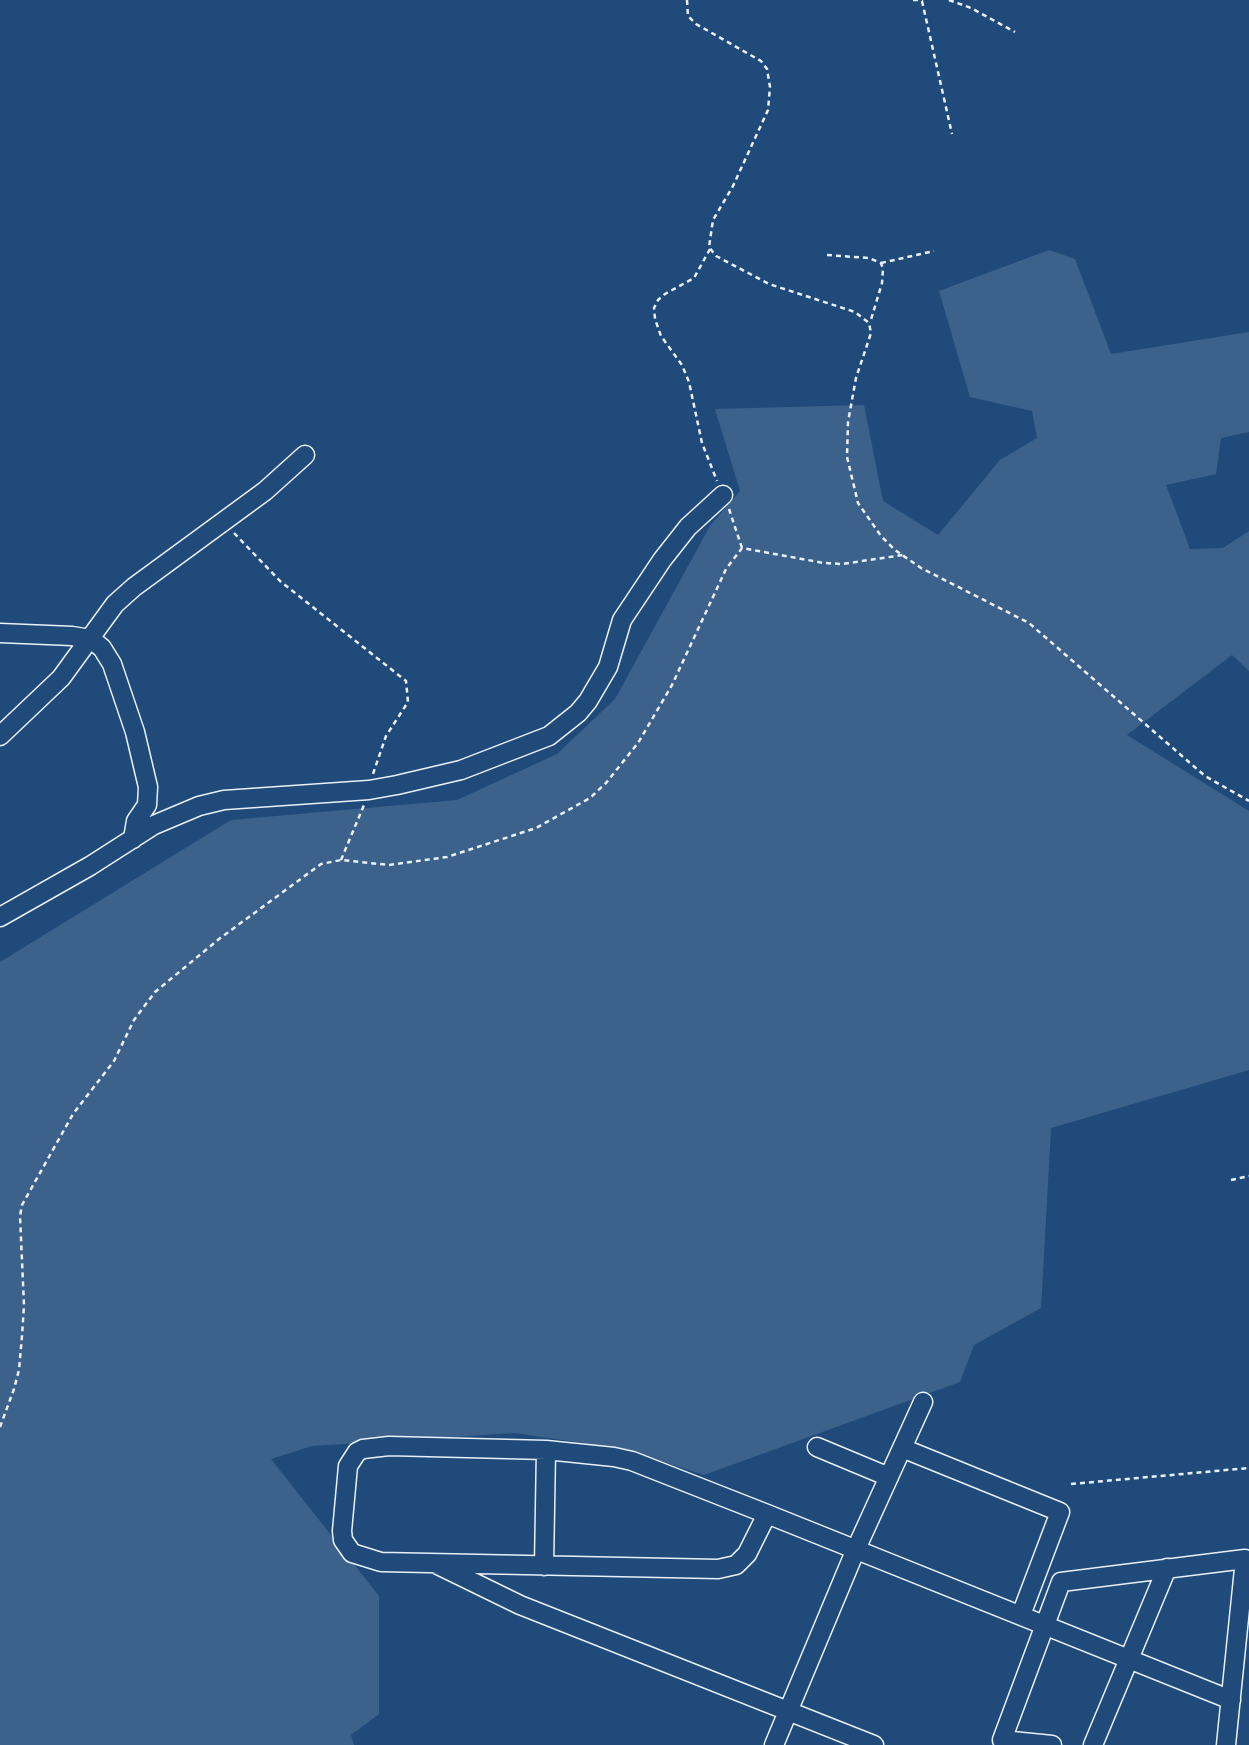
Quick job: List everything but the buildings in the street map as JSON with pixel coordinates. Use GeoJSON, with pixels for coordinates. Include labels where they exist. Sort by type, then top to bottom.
{"type":"FeatureCollection","features":[{"type":"Feature","properties":{"kind":"street"},"geometry":{"type":"LineString","coordinates":[[0,736],[61,678],[115,604],[134,587],[224,523],[265,491],[305,455]]}},
{"type":"Feature","properties":{"kind":"street"},"geometry":{"type":"LineString","coordinates":[[0,918],[178,814],[224,800],[369,790],[461,770],[549,736],[578,713],[608,667],[622,620],[638,595],[688,527],[723,495]]}},
{"type":"Feature","properties":{"kind":"street"},"geometry":{"type":"LineString","coordinates":[[0,632],[72,636],[91,639],[102,648],[112,664],[144,766],[149,797],[147,805],[136,821],[133,839]]}},
{"type":"Feature","properties":{"kind":"street"},"geometry":{"type":"LineString","coordinates":[[774,1745],[856,1549],[923,1402]]}},
{"type":"Feature","properties":{"kind":"street"},"geometry":{"type":"LineString","coordinates":[[767,1514],[747,1554],[736,1565],[718,1569],[371,1561],[352,1553],[346,1548],[342,1531],[346,1476],[352,1457],[357,1452],[376,1446],[546,1450],[596,1454],[632,1461],[767,1514],[856,1549],[1231,1700]]}},
{"type":"Feature","properties":{"kind":"street"},"geometry":{"type":"LineString","coordinates":[[817,1447],[889,1477]]}},
{"type":"Feature","properties":{"kind":"street"},"geometry":{"type":"LineString","coordinates":[[902,1448],[1060,1512],[1021,1615]]}},
{"type":"Feature","properties":{"kind":"street"},"geometry":{"type":"LineString","coordinates":[[544,1566],[546,1450]]}},
{"type":"Feature","properties":{"kind":"street"},"geometry":{"type":"LineString","coordinates":[[1052,1745],[1002,1740],[1061,1582],[1245,1559],[1226,1745]]}},
{"type":"Feature","properties":{"kind":"street"},"geometry":{"type":"LineString","coordinates":[[437,1564],[520,1605],[874,1745]]}},
{"type":"Feature","properties":{"kind":"street"},"geometry":{"type":"LineString","coordinates":[[1093,1745],[1167,1568]]}},
{"type":"Feature","properties":{"kind":"path"},"geometry":{"type":"LineString","coordinates":[[687,0],[688,16],[696,24],[761,61],[767,68],[770,87],[768,110],[733,186],[713,220],[708,242],[710,249],[716,256],[769,284],[855,312],[866,318],[870,324]]}},
{"type":"Feature","properties":{"kind":"path"},"geometry":{"type":"LineString","coordinates":[[913,0],[923,0],[952,134]]}},
{"type":"Feature","properties":{"kind":"path"},"geometry":{"type":"LineString","coordinates":[[949,0],[971,8],[1014,32]]}},
{"type":"Feature","properties":{"kind":"path"},"geometry":{"type":"LineString","coordinates":[[710,249],[694,278],[658,300],[654,308],[655,319],[661,336],[682,365],[689,382],[702,443],[742,548]]}},
{"type":"Feature","properties":{"kind":"path"},"geometry":{"type":"LineString","coordinates":[[827,256],[869,258],[881,263],[934,251]]}},
{"type":"Feature","properties":{"kind":"path"},"geometry":{"type":"LineString","coordinates":[[881,263],[883,270],[882,284],[870,324],[871,333],[856,378],[848,422],[848,457],[858,503],[881,536],[903,555],[921,568],[998,605],[1029,623],[1205,776],[1249,801]]}},
{"type":"Feature","properties":{"kind":"path"},"geometry":{"type":"LineString","coordinates":[[224,523],[280,581],[406,681],[409,690],[408,702],[386,736],[369,790],[341,860]]}},
{"type":"Feature","properties":{"kind":"path"},"geometry":{"type":"LineString","coordinates":[[742,548],[824,563],[842,564],[903,555]]}},
{"type":"Feature","properties":{"kind":"path"},"geometry":{"type":"LineString","coordinates":[[0,1427],[14,1389],[20,1353],[24,1305],[20,1216],[22,1205],[73,1114],[114,1061],[134,1020],[155,992],[301,876],[321,864],[341,860],[389,865],[448,857],[536,828],[590,798],[606,783],[638,742],[672,685],[726,569],[742,548]]}},
{"type":"Feature","properties":{"kind":"path"},"geometry":{"type":"LineString","coordinates":[[1231,1180],[1249,1176]]}},
{"type":"Feature","properties":{"kind":"path"},"geometry":{"type":"LineString","coordinates":[[1071,1484],[1249,1468]]}},
{"type":"Feature","properties":{"kind":"shaded area"},"geometry":{"type":"Polygon","coordinates":[[[1049,250],[1075,259],[1111,354],[1249,332],[1249,432],[1221,438],[1216,474],[1166,485],[1190,549],[1223,548],[1249,531],[1249,671],[1232,655],[1127,735],[1249,811],[1249,1070],[1051,1128],[1041,1308],[974,1345],[960,1382],[704,1475],[624,1449],[514,1433],[312,1446],[271,1459],[379,1596],[379,1714],[351,1735],[354,1745],[0,1745],[0,962],[231,820],[457,800],[557,754],[615,699],[710,526],[740,491],[715,409],[864,405],[883,501],[938,535],[1000,460],[1037,438],[1032,411],[970,397],[939,291],[1049,250]]]}}]}
